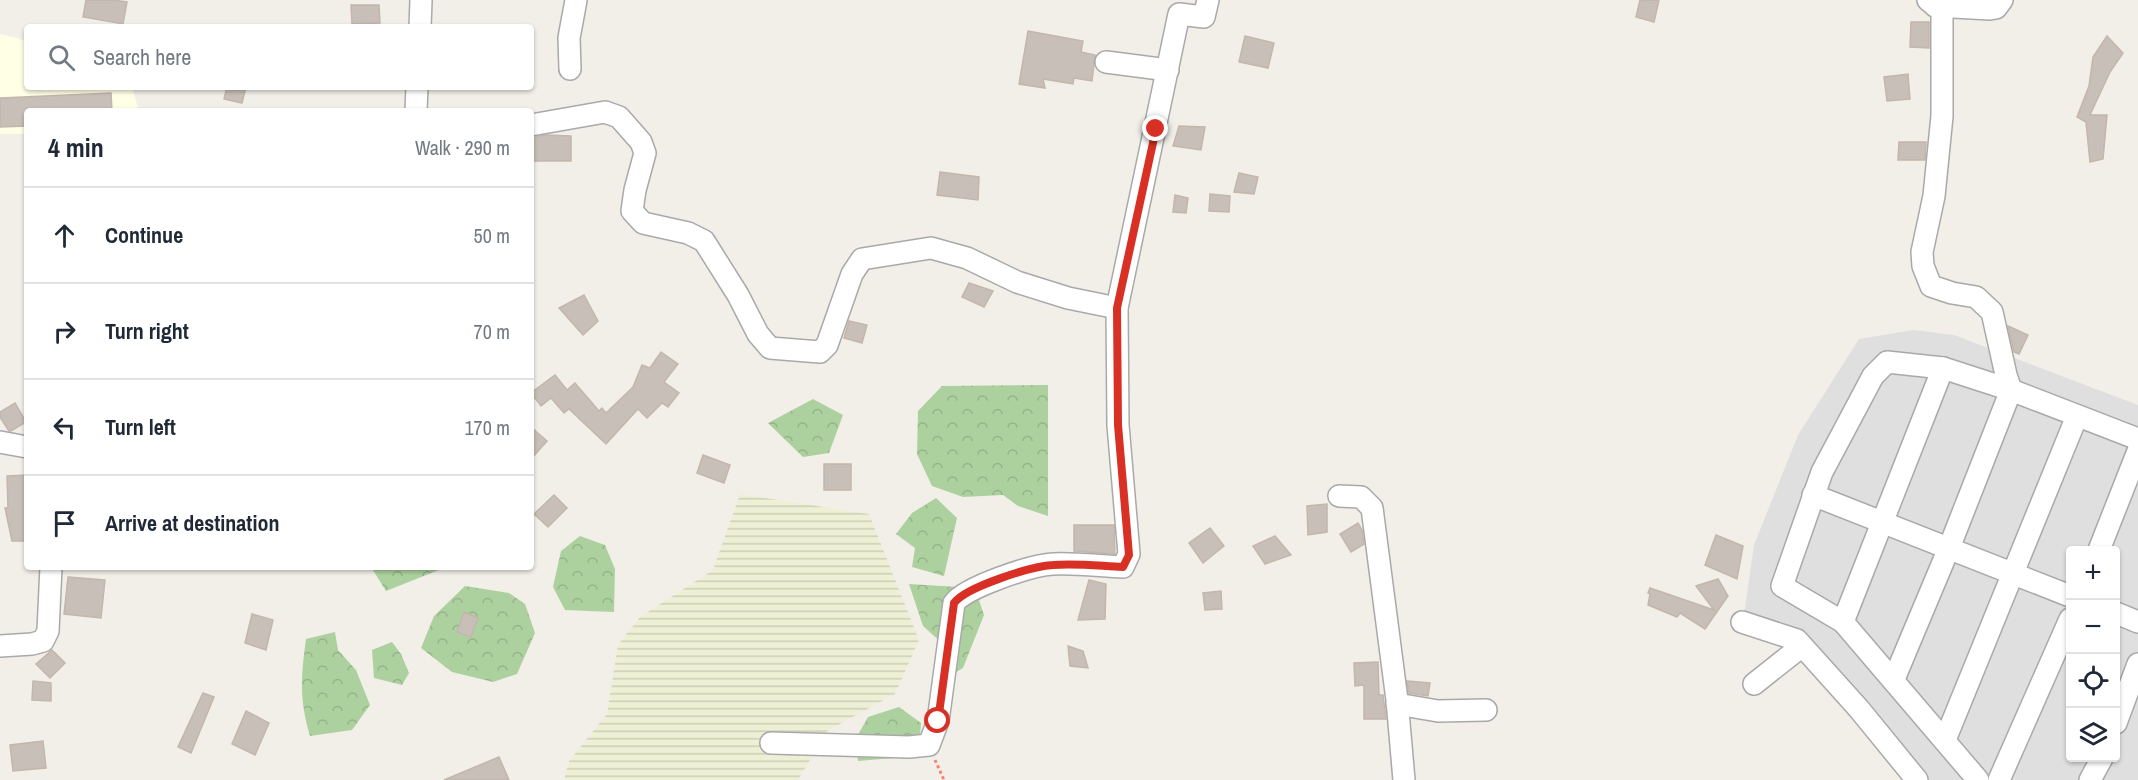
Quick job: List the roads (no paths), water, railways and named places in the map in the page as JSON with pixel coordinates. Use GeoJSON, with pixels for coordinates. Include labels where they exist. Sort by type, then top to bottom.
{"type":"FeatureCollection","features":[{"type":"Feature","properties":{"kind":"street"},"geometry":{"type":"LineString","coordinates":[[420,24],[421,0]]}},
{"type":"Feature","properties":{"kind":"street"},"geometry":{"type":"LineString","coordinates":[[570,69],[569,38],[576,0]]}},
{"type":"Feature","properties":{"kind":"street"},"geometry":{"type":"LineString","coordinates":[[771,743],[909,747],[929,745],[938,721],[954,603],[958,597],[991,581],[1050,564],[1123,567],[1129,555],[1118,425],[1117,308],[1179,14],[1204,16],[1209,0]]}},
{"type":"Feature","properties":{"kind":"street"},"geometry":{"type":"LineString","coordinates":[[1932,3],[1990,9],[1996,8],[2002,0]]}},
{"type":"Feature","properties":{"kind":"street"},"geometry":{"type":"LineString","coordinates":[[1894,679],[1949,548],[2011,390],[1992,312],[1976,297],[1952,293],[1931,286],[1923,266],[1922,252],[1934,196],[1942,116],[1942,11],[1932,3]]}},
{"type":"Feature","properties":{"kind":"street"},"geometry":{"type":"LineString","coordinates":[[1106,62],[1168,70]]}},
{"type":"Feature","properties":{"kind":"street"},"geometry":{"type":"LineString","coordinates":[[416,108],[417,90]]}},
{"type":"Feature","properties":{"kind":"street"},"geometry":{"type":"LineString","coordinates":[[534,124],[605,112],[619,117],[641,142],[645,153],[632,211],[643,223],[688,233],[704,241],[738,295],[758,334],[770,348],[820,352],[827,345],[852,274],[862,259],[931,248],[967,258],[1017,282],[1068,298],[1117,308]]}},
{"type":"Feature","properties":{"kind":"street"},"geometry":{"type":"LineString","coordinates":[[1978,780],[1843,622],[1782,586],[1822,472],[1873,376],[1887,362],[1943,368],[2011,390],[2138,439]]}},
{"type":"Feature","properties":{"kind":"street"},"geometry":{"type":"LineString","coordinates":[[1843,622],[1943,368]]}},
{"type":"Feature","properties":{"kind":"street"},"geometry":{"type":"LineString","coordinates":[[1944,740],[2077,416]]}},
{"type":"Feature","properties":{"kind":"street"},"geometry":{"type":"LineString","coordinates":[[0,442],[24,446]]}},
{"type":"Feature","properties":{"kind":"street"},"geometry":{"type":"LineString","coordinates":[[2101,546],[2138,451]]}},
{"type":"Feature","properties":{"kind":"street"},"geometry":{"type":"LineString","coordinates":[[1813,495],[2066,594]]}},
{"type":"Feature","properties":{"kind":"street"},"geometry":{"type":"LineString","coordinates":[[1339,496],[1361,496],[1372,508],[1397,704],[1404,780]]}},
{"type":"Feature","properties":{"kind":"street"},"geometry":{"type":"LineString","coordinates":[[0,646],[43,641],[48,631],[51,570]]}},
{"type":"Feature","properties":{"kind":"street"},"geometry":{"type":"LineString","coordinates":[[2120,615],[2138,622]]}},
{"type":"Feature","properties":{"kind":"street"},"geometry":{"type":"LineString","coordinates":[[1742,622],[1797,640],[1859,709],[1917,780]]}},
{"type":"Feature","properties":{"kind":"street"},"geometry":{"type":"LineString","coordinates":[[1999,780],[2066,629]]}},
{"type":"Feature","properties":{"kind":"street"},"geometry":{"type":"LineString","coordinates":[[1754,684],[1802,646]]}},
{"type":"Feature","properties":{"kind":"street"},"geometry":{"type":"LineString","coordinates":[[2120,710],[2138,664]]}},
{"type":"Feature","properties":{"kind":"street"},"geometry":{"type":"LineString","coordinates":[[1397,704],[1438,711],[1486,710]]}},
{"type":"Feature","properties":{"kind":"street"},"geometry":{"type":"LineString","coordinates":[[2090,780],[2100,762]]}}]}
